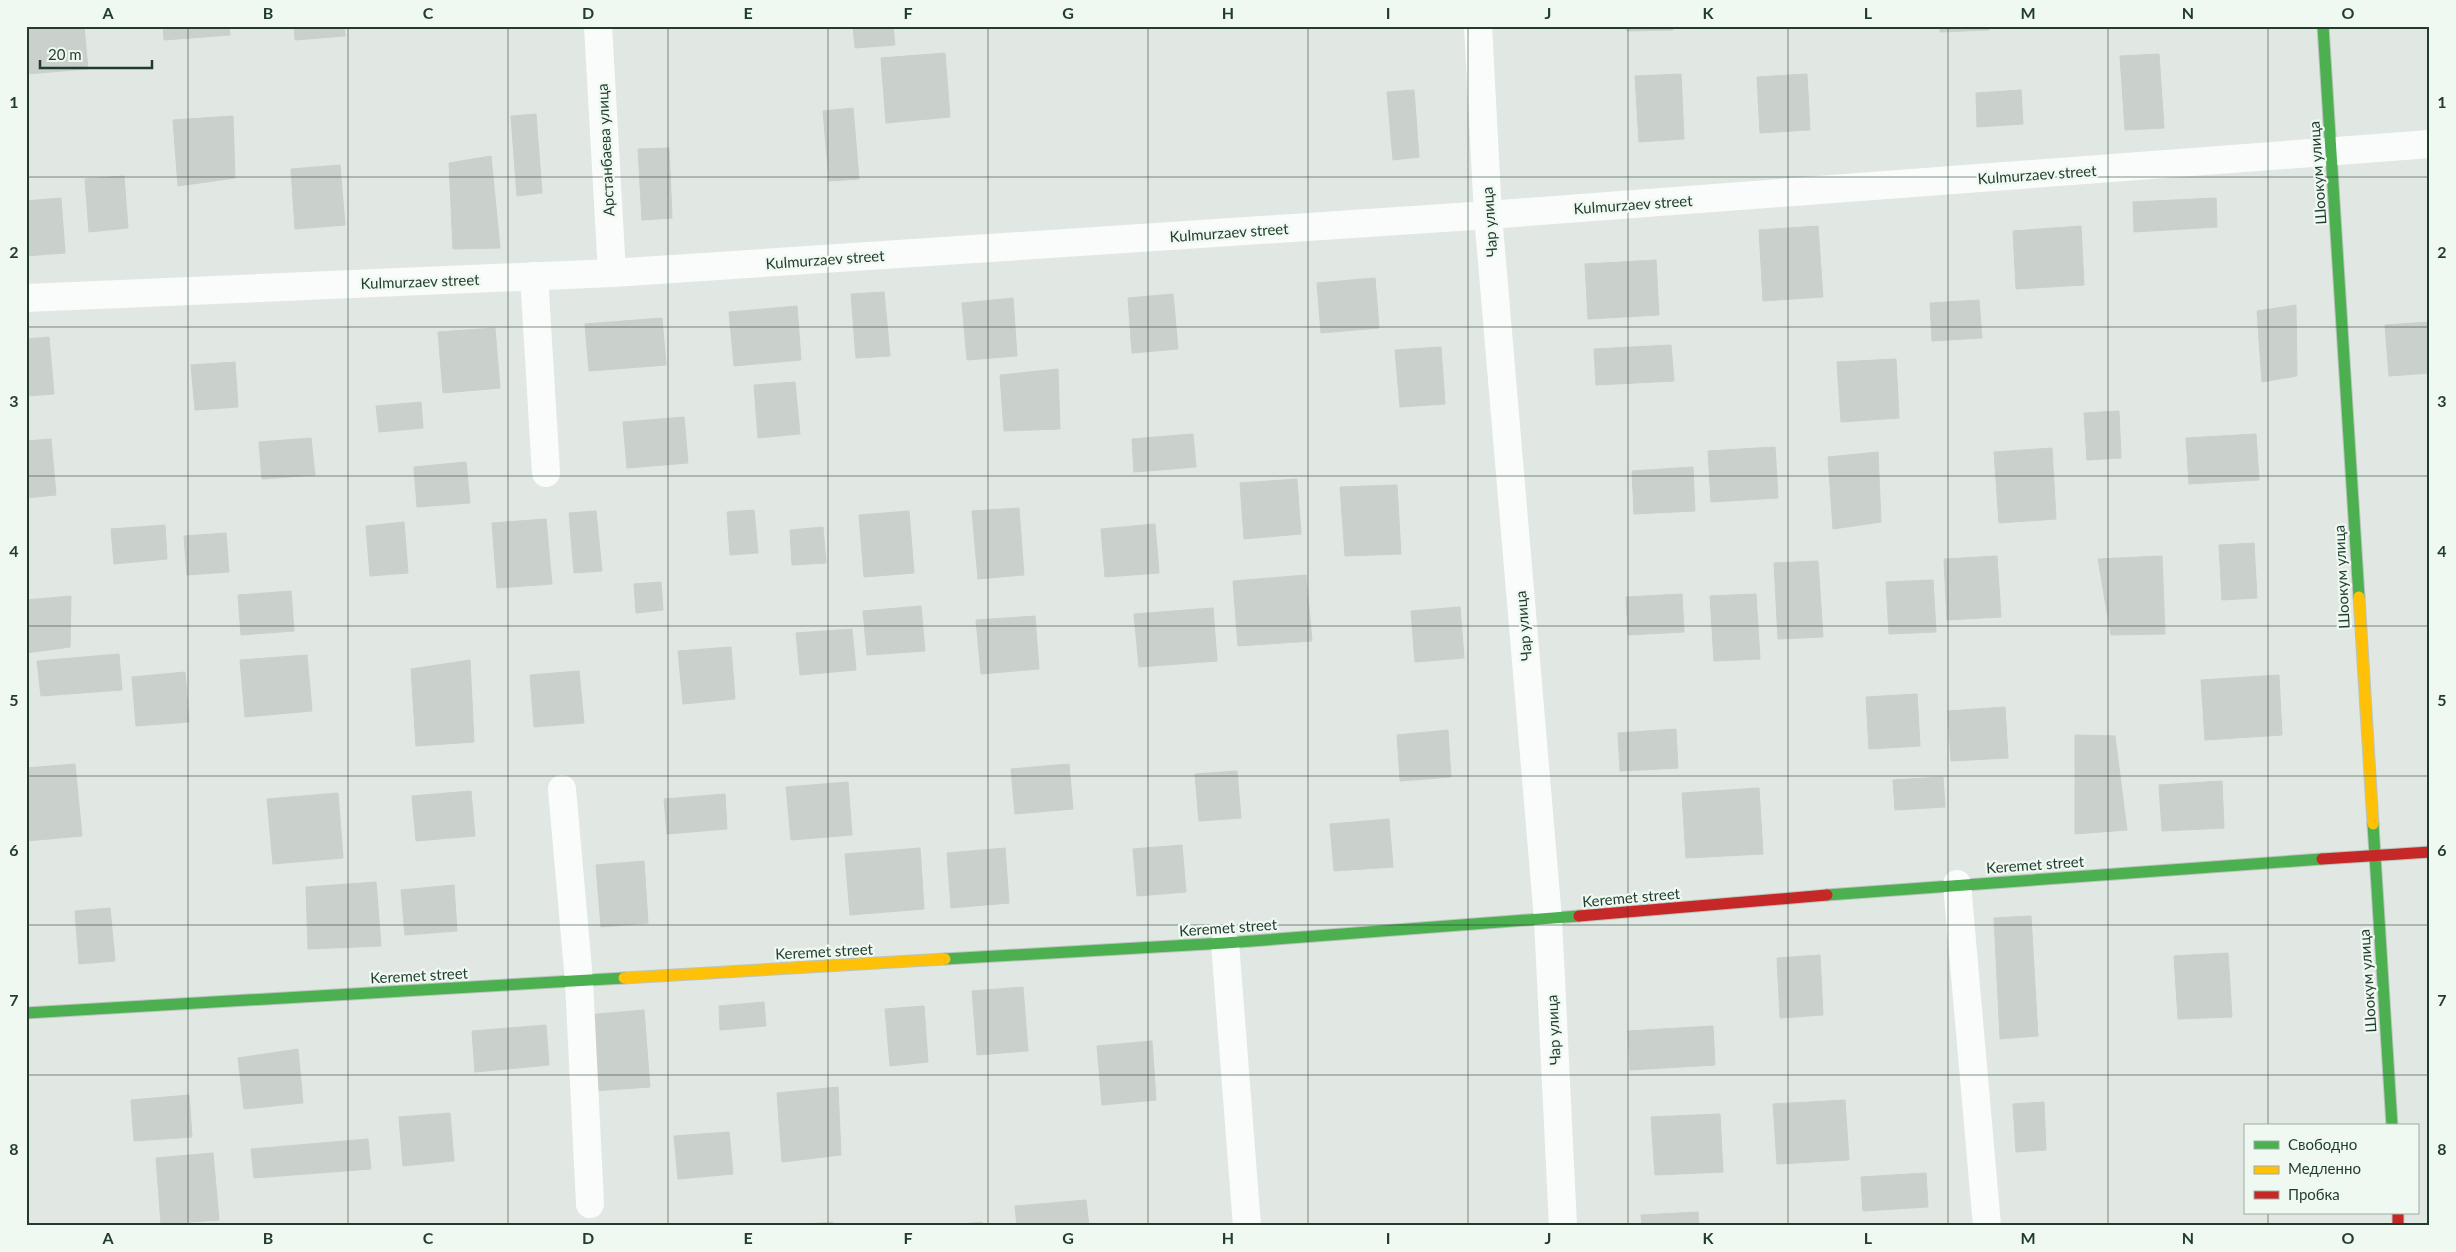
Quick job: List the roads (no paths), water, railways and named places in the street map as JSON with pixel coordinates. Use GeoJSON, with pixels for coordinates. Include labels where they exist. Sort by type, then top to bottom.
{"type":"FeatureCollection","features":[{"type":"Feature","properties":{"kind":"street","name":"Арстанбаева улица"},"geometry":{"type":"LineString","coordinates":[[598,26],[612,273]]}},
{"type":"Feature","properties":{"kind":"street","name":"Чар улица"},"geometry":{"type":"LineString","coordinates":[[1478,26],[1488,215],[1548,919],[1563,1226]]}},
{"type":"Feature","properties":{"kind":"street","name":"Шоокум улица"},"geometry":{"type":"LineString","coordinates":[[2322,26],[2373,856],[2392,1124]]}},
{"type":"Feature","properties":{"kind":"street","name":"Kulmurzaev street"},"geometry":{"type":"LineString","coordinates":[[26,298],[612,273],[1488,215],[2430,144]]}},
{"type":"Feature","properties":{"kind":"street"},"geometry":{"type":"LineString","coordinates":[[534,276],[546,473]]}},
{"type":"Feature","properties":{"kind":"street"},"geometry":{"type":"LineString","coordinates":[[562,789],[579,981],[590,1204]]}},
{"type":"Feature","properties":{"kind":"street","name":"Keremet street"},"geometry":{"type":"LineString","coordinates":[[26,1013],[1225,943],[1548,919],[1957,884],[2430,852]]}},
{"type":"Feature","properties":{"kind":"street"},"geometry":{"type":"LineString","coordinates":[[1957,884],[1987,1226]]}},
{"type":"Feature","properties":{"kind":"street"},"geometry":{"type":"LineString","coordinates":[[1225,943],[1247,1226]]}}]}
